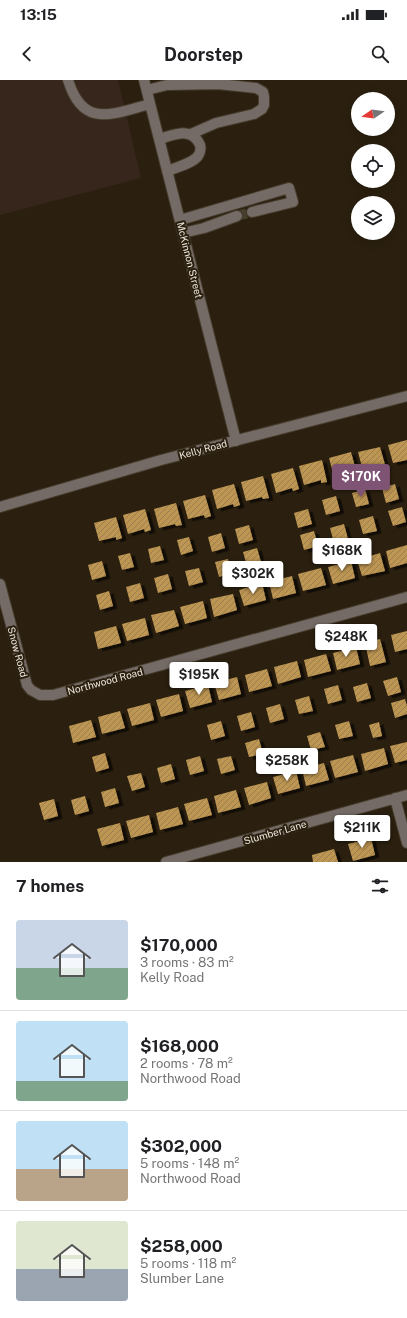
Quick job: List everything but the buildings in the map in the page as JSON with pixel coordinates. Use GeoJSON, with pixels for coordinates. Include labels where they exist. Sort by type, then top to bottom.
{"type":"FeatureCollection","features":[{"type":"Feature","properties":{"kind":"street"},"geometry":{"type":"LineString","coordinates":[[68,80],[72,92],[79,103],[88,112],[102,114],[116,113],[150,104]]}},
{"type":"Feature","properties":{"kind":"street"},"geometry":{"type":"LineString","coordinates":[[145,85],[218,84],[256,88],[263,92],[264,105],[262,109],[254,114],[216,123],[191,134],[179,134],[159,139]]}},
{"type":"Feature","properties":{"kind":"street","name":"McKinnon Street"},"geometry":{"type":"LineString","coordinates":[[145,85],[236,441]]}},
{"type":"Feature","properties":{"kind":"street"},"geometry":{"type":"LineString","coordinates":[[168,171],[191,162],[198,156],[201,147],[197,139],[191,134]]}},
{"type":"Feature","properties":{"kind":"street"},"geometry":{"type":"LineString","coordinates":[[180,220],[289,188],[293,202],[252,212]]}},
{"type":"Feature","properties":{"kind":"street"},"geometry":{"type":"LineString","coordinates":[[183,233],[204,228],[237,216]]}},
{"type":"Feature","properties":{"kind":"street","name":"Kelly Road"},"geometry":{"type":"LineString","coordinates":[[0,507],[161,460],[407,396]]}},
{"type":"Feature","properties":{"kind":"street","name":"Snow Road"},"geometry":{"type":"LineString","coordinates":[[0,584],[25,679],[27,685],[35,693]]}},
{"type":"Feature","properties":{"kind":"street","name":"Northwood Road"},"geometry":{"type":"LineString","coordinates":[[35,693],[46,696],[52,695],[407,597]]}},
{"type":"Feature","properties":{"kind":"street","name":"Slumber Lane"},"geometry":{"type":"LineString","coordinates":[[170,861],[407,795]]}},
{"type":"Feature","properties":{"kind":"street"},"geometry":{"type":"LineString","coordinates":[[395,798],[407,843]]}},
{"type":"Feature","properties":{"kind":"shaded area"},"geometry":{"type":"Polygon","coordinates":[[[0,80],[118,80],[141,178],[0,215],[0,80]]]}},
{"type":"Feature","properties":{"kind":"tunnel"},"geometry":{"type":"LineString","coordinates":[[237,216],[252,212]]}}]}
